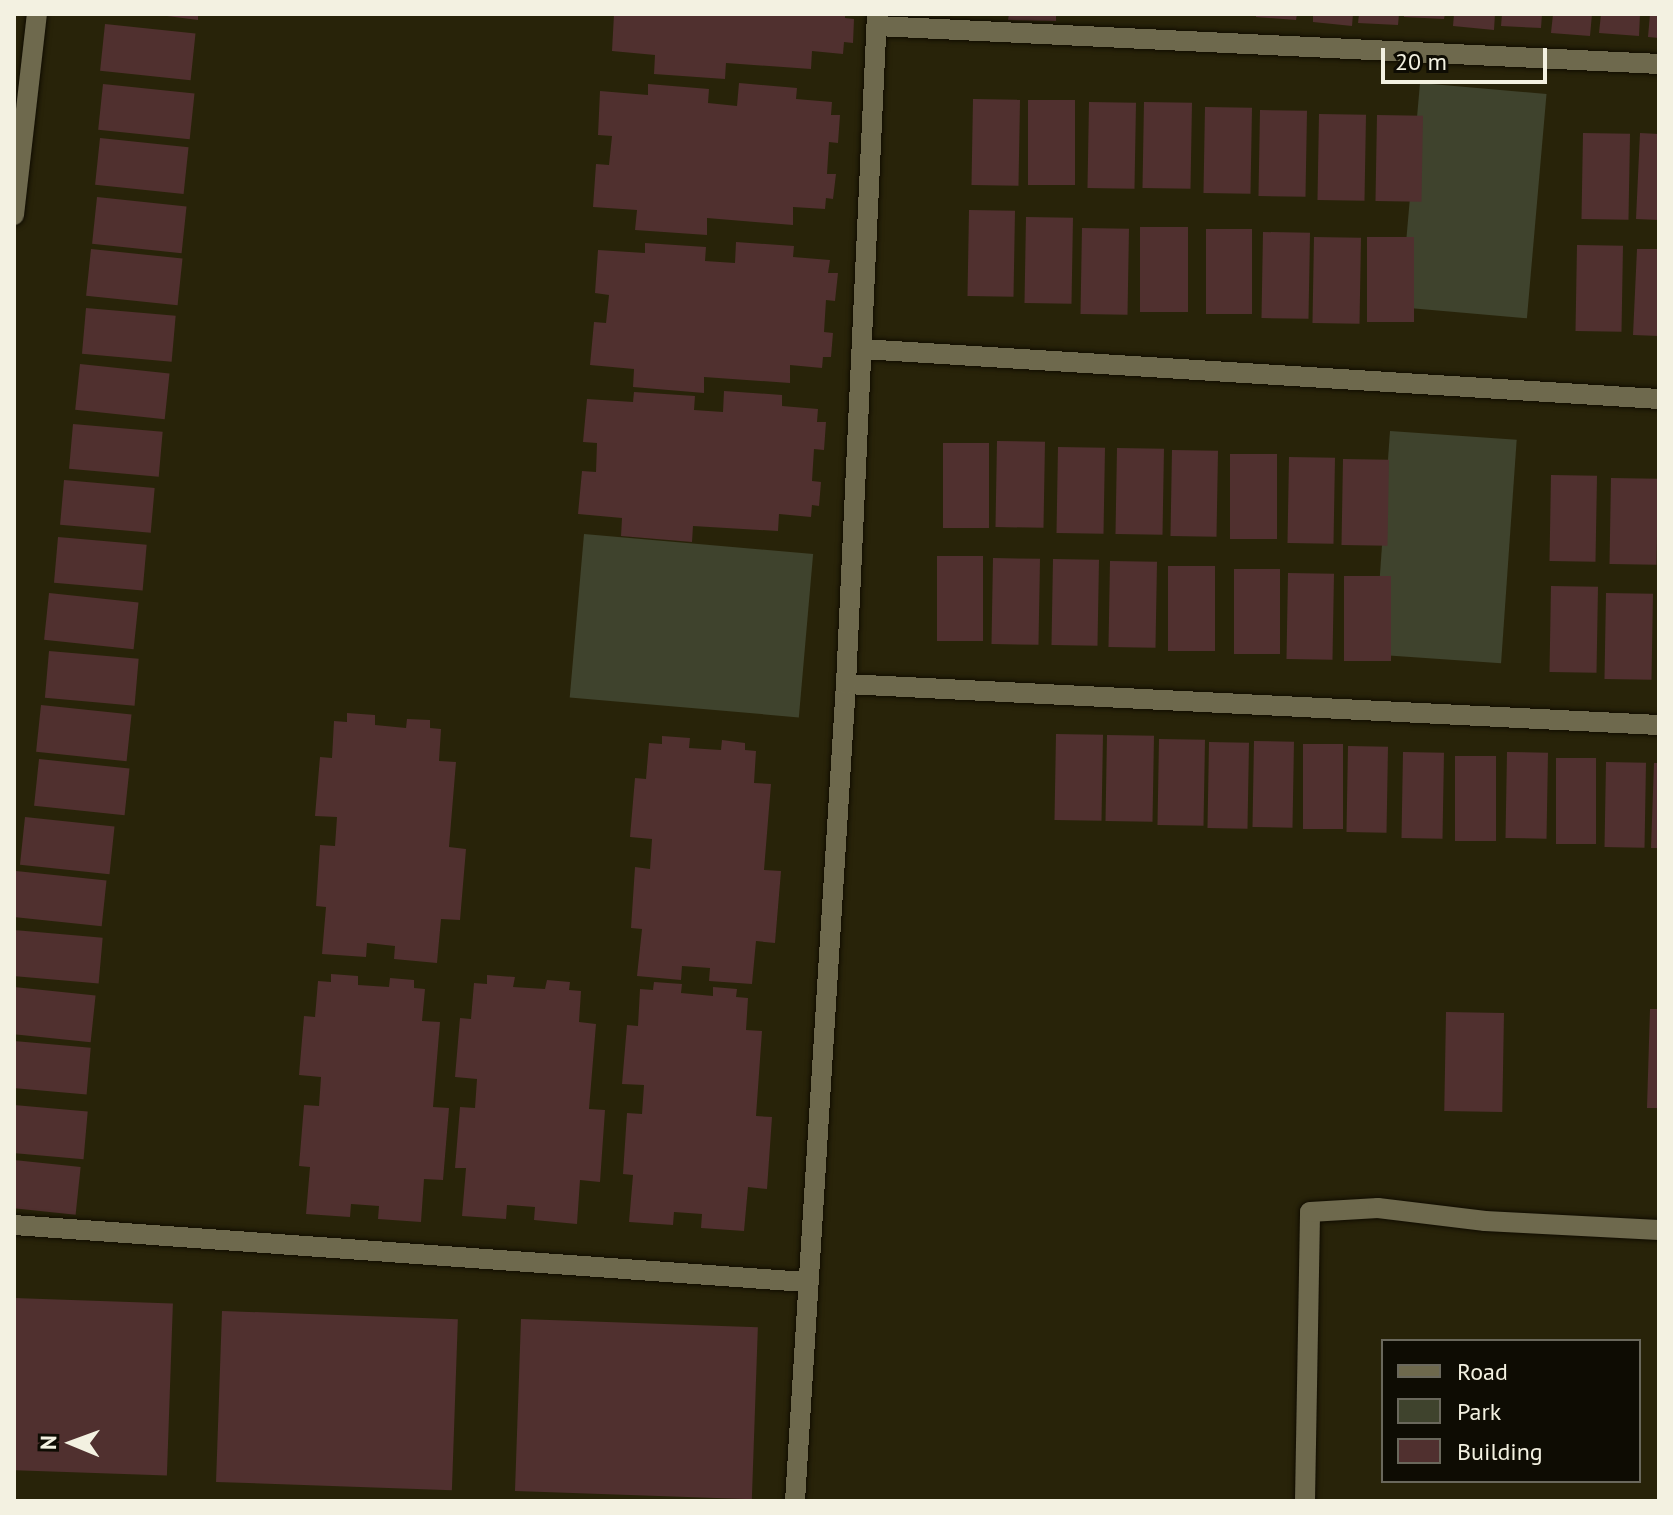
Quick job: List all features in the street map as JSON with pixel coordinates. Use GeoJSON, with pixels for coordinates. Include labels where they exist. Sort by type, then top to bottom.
{"type":"FeatureCollection","features":[{"type":"Feature","properties":{"kind":"street"},"geometry":{"type":"LineString","coordinates":[[14,215],[37,14]]}},
{"type":"Feature","properties":{"kind":"street"},"geometry":{"type":"LineString","coordinates":[[795,1501],[806,1282],[846,684],[877,20],[1659,64]]}},
{"type":"Feature","properties":{"kind":"street"},"geometry":{"type":"LineString","coordinates":[[862,349],[1659,399]]}},
{"type":"Feature","properties":{"kind":"street"},"geometry":{"type":"LineString","coordinates":[[846,684],[1659,725]]}},
{"type":"Feature","properties":{"kind":"street"},"geometry":{"type":"LineString","coordinates":[[1305,1501],[1310,1212],[1378,1208],[1485,1221],[1659,1230]]}},
{"type":"Feature","properties":{"kind":"street"},"geometry":{"type":"LineString","coordinates":[[14,1225],[806,1282]]}},
{"type":"Feature","properties":{"kind":"green space"},"geometry":{"type":"Polygon","coordinates":[[[1420,83],[1547,94],[1527,318],[1400,307],[1420,83]]]}},
{"type":"Feature","properties":{"kind":"green space"},"geometry":{"type":"Polygon","coordinates":[[[1390,431],[1517,440],[1501,663],[1374,654],[1390,431]]]}},
{"type":"Feature","properties":{"kind":"green space"},"geometry":{"type":"Polygon","coordinates":[[[584,534],[813,554],[799,717],[570,697],[584,534]]]}},
{"type":"Feature","properties":{"kind":"building"},"geometry":{"type":"Polygon","coordinates":[[[198,14],[198,20],[167,16],[198,14]]]}},
{"type":"Feature","properties":{"kind":"building"},"geometry":{"type":"Polygon","coordinates":[[[614,14],[845,14],[845,18],[854,19],[853,43],[844,42],[843,54],[812,51],[811,69],[726,63],[725,79],[654,74],[655,55],[612,51],[614,14]]]}},
{"type":"Feature","properties":{"kind":"building"},"geometry":{"type":"Polygon","coordinates":[[[1009,14],[1056,14],[1056,21],[1008,20],[1009,14]]]}},
{"type":"Feature","properties":{"kind":"building"},"geometry":{"type":"Polygon","coordinates":[[[1256,14],[1297,14],[1296,20],[1256,17],[1256,14]]]}},
{"type":"Feature","properties":{"kind":"building"},"geometry":{"type":"Polygon","coordinates":[[[1313,14],[1353,14],[1352,26],[1313,22],[1313,14]]]}},
{"type":"Feature","properties":{"kind":"building"},"geometry":{"type":"Polygon","coordinates":[[[1359,14],[1399,14],[1398,25],[1358,23],[1359,14]]]}},
{"type":"Feature","properties":{"kind":"building"},"geometry":{"type":"Polygon","coordinates":[[[1404,14],[1445,14],[1444,19],[1404,17],[1404,14]]]}},
{"type":"Feature","properties":{"kind":"building"},"geometry":{"type":"Polygon","coordinates":[[[1454,14],[1495,14],[1494,30],[1453,26],[1454,14]]]}},
{"type":"Feature","properties":{"kind":"building"},"geometry":{"type":"Polygon","coordinates":[[[1502,14],[1542,14],[1541,28],[1501,26],[1502,14]]]}},
{"type":"Feature","properties":{"kind":"building"},"geometry":{"type":"Polygon","coordinates":[[[1553,14],[1592,14],[1590,36],[1551,33],[1553,14]]]}},
{"type":"Feature","properties":{"kind":"building"},"geometry":{"type":"Polygon","coordinates":[[[1601,14],[1640,14],[1639,36],[1599,33],[1601,14]]]}},
{"type":"Feature","properties":{"kind":"building"},"geometry":{"type":"Polygon","coordinates":[[[1650,14],[1659,14],[1659,38],[1648,37],[1650,14]]]}},
{"type":"Feature","properties":{"kind":"building"},"geometry":{"type":"Polygon","coordinates":[[[105,24],[196,34],[191,80],[100,71],[105,24]]]}},
{"type":"Feature","properties":{"kind":"building"},"geometry":{"type":"Polygon","coordinates":[[[739,83],[797,88],[796,99],[832,102],[831,115],[840,115],[838,143],[829,142],[827,174],[836,174],[833,199],[826,198],[825,209],[793,207],[793,225],[707,218],[707,235],[635,230],[637,210],[593,207],[596,164],[609,165],[612,136],[598,135],[600,91],[648,95],[648,84],[709,89],[708,103],[737,106],[739,83]]]}},
{"type":"Feature","properties":{"kind":"building"},"geometry":{"type":"Polygon","coordinates":[[[103,84],[194,94],[190,139],[98,130],[103,84]]]}},
{"type":"Feature","properties":{"kind":"building"},"geometry":{"type":"Polygon","coordinates":[[[973,99],[1020,100],[1018,186],[971,185],[973,99]]]}},
{"type":"Feature","properties":{"kind":"building"},"geometry":{"type":"Polygon","coordinates":[[[1028,100],[1075,100],[1075,185],[1028,185],[1028,100]]]}},
{"type":"Feature","properties":{"kind":"building"},"geometry":{"type":"Polygon","coordinates":[[[1089,102],[1136,103],[1134,189],[1087,188],[1089,102]]]}},
{"type":"Feature","properties":{"kind":"building"},"geometry":{"type":"Polygon","coordinates":[[[1144,102],[1192,103],[1190,189],[1142,188],[1144,102]]]}},
{"type":"Feature","properties":{"kind":"building"},"geometry":{"type":"Polygon","coordinates":[[[1205,107],[1252,108],[1250,194],[1203,193],[1205,107]]]}},
{"type":"Feature","properties":{"kind":"building"},"geometry":{"type":"Polygon","coordinates":[[[1260,110],[1307,111],[1305,197],[1258,196],[1260,110]]]}},
{"type":"Feature","properties":{"kind":"building"},"geometry":{"type":"Polygon","coordinates":[[[1319,114],[1366,115],[1364,201],[1317,200],[1319,114]]]}},
{"type":"Feature","properties":{"kind":"building"},"geometry":{"type":"Polygon","coordinates":[[[1377,115],[1423,116],[1421,202],[1375,201],[1377,115]]]}},
{"type":"Feature","properties":{"kind":"building"},"geometry":{"type":"Polygon","coordinates":[[[1583,133],[1630,134],[1628,220],[1581,219],[1583,133]]]}},
{"type":"Feature","properties":{"kind":"building"},"geometry":{"type":"Polygon","coordinates":[[[1640,133],[1659,134],[1659,220],[1636,219],[1640,133]]]}},
{"type":"Feature","properties":{"kind":"building"},"geometry":{"type":"Polygon","coordinates":[[[100,138],[189,147],[184,194],[95,185],[100,138]]]}},
{"type":"Feature","properties":{"kind":"building"},"geometry":{"type":"Polygon","coordinates":[[[97,197],[187,206],[182,253],[92,244],[97,197]]]}},
{"type":"Feature","properties":{"kind":"building"},"geometry":{"type":"Polygon","coordinates":[[[969,210],[1015,211],[1013,297],[967,296],[969,210]]]}},
{"type":"Feature","properties":{"kind":"building"},"geometry":{"type":"Polygon","coordinates":[[[1026,217],[1073,218],[1071,304],[1024,303],[1026,217]]]}},
{"type":"Feature","properties":{"kind":"building"},"geometry":{"type":"Polygon","coordinates":[[[1140,227],[1188,227],[1188,312],[1140,312],[1140,227]]]}},
{"type":"Feature","properties":{"kind":"building"},"geometry":{"type":"Polygon","coordinates":[[[1082,228],[1129,229],[1127,315],[1080,314],[1082,228]]]}},
{"type":"Feature","properties":{"kind":"building"},"geometry":{"type":"Polygon","coordinates":[[[1206,229],[1252,229],[1252,314],[1206,314],[1206,229]]]}},
{"type":"Feature","properties":{"kind":"building"},"geometry":{"type":"Polygon","coordinates":[[[1263,232],[1310,233],[1308,319],[1261,318],[1263,232]]]}},
{"type":"Feature","properties":{"kind":"building"},"geometry":{"type":"Polygon","coordinates":[[[1314,237],[1361,238],[1359,324],[1312,323],[1314,237]]]}},
{"type":"Feature","properties":{"kind":"building"},"geometry":{"type":"Polygon","coordinates":[[[1367,237],[1414,237],[1414,322],[1367,322],[1367,237]]]}},
{"type":"Feature","properties":{"kind":"building"},"geometry":{"type":"Polygon","coordinates":[[[736,242],[794,246],[793,257],[830,260],[828,273],[838,273],[835,301],[826,300],[824,332],[833,333],[831,357],[823,357],[822,368],[790,365],[790,383],[704,377],[704,393],[633,387],[634,369],[590,365],[594,322],[606,323],[609,295],[595,293],[598,250],[645,253],[645,243],[706,247],[705,261],[735,263],[736,242]]]}},
{"type":"Feature","properties":{"kind":"building"},"geometry":{"type":"Polygon","coordinates":[[[1577,245],[1623,246],[1621,332],[1575,331],[1577,245]]]}},
{"type":"Feature","properties":{"kind":"building"},"geometry":{"type":"Polygon","coordinates":[[[91,249],[182,259],[178,305],[86,296],[91,249]]]}},
{"type":"Feature","properties":{"kind":"building"},"geometry":{"type":"Polygon","coordinates":[[[1637,249],[1659,249],[1659,336],[1633,335],[1637,249]]]}},
{"type":"Feature","properties":{"kind":"building"},"geometry":{"type":"Polygon","coordinates":[[[86,308],[176,316],[172,362],[82,354],[86,308]]]}},
{"type":"Feature","properties":{"kind":"building"},"geometry":{"type":"Polygon","coordinates":[[[80,364],[170,373],[165,419],[75,410],[80,364]]]}},
{"type":"Feature","properties":{"kind":"building"},"geometry":{"type":"Polygon","coordinates":[[[724,391],[782,395],[782,406],[818,409],[817,422],[826,422],[824,450],[814,449],[812,481],[821,482],[819,506],[812,505],[811,517],[779,514],[778,531],[693,526],[692,542],[621,536],[622,518],[578,514],[582,471],[596,472],[597,443],[583,442],[587,399],[633,402],[634,392],[695,396],[694,410],[723,412],[724,391]]]}},
{"type":"Feature","properties":{"kind":"building"},"geometry":{"type":"Polygon","coordinates":[[[73,424],[163,432],[159,477],[69,469],[73,424]]]}},
{"type":"Feature","properties":{"kind":"building"},"geometry":{"type":"Polygon","coordinates":[[[997,441],[1045,442],[1043,528],[995,527],[997,441]]]}},
{"type":"Feature","properties":{"kind":"building"},"geometry":{"type":"Polygon","coordinates":[[[943,443],[989,443],[989,528],[943,528],[943,443]]]}},
{"type":"Feature","properties":{"kind":"building"},"geometry":{"type":"Polygon","coordinates":[[[1058,447],[1105,448],[1103,534],[1056,533],[1058,447]]]}},
{"type":"Feature","properties":{"kind":"building"},"geometry":{"type":"Polygon","coordinates":[[[1117,448],[1164,449],[1162,535],[1115,534],[1117,448]]]}},
{"type":"Feature","properties":{"kind":"building"},"geometry":{"type":"Polygon","coordinates":[[[1172,450],[1218,451],[1216,537],[1170,536],[1172,450]]]}},
{"type":"Feature","properties":{"kind":"building"},"geometry":{"type":"Polygon","coordinates":[[[1230,454],[1277,454],[1277,539],[1230,539],[1230,454]]]}},
{"type":"Feature","properties":{"kind":"building"},"geometry":{"type":"Polygon","coordinates":[[[1289,457],[1335,458],[1333,544],[1287,543],[1289,457]]]}},
{"type":"Feature","properties":{"kind":"building"},"geometry":{"type":"Polygon","coordinates":[[[1343,459],[1389,460],[1387,546],[1341,545],[1343,459]]]}},
{"type":"Feature","properties":{"kind":"building"},"geometry":{"type":"Polygon","coordinates":[[[1551,475],[1597,476],[1595,562],[1549,561],[1551,475]]]}},
{"type":"Feature","properties":{"kind":"building"},"geometry":{"type":"Polygon","coordinates":[[[1611,478],[1658,479],[1656,565],[1609,564],[1611,478]]]}},
{"type":"Feature","properties":{"kind":"building"},"geometry":{"type":"Polygon","coordinates":[[[64,480],[155,488],[151,533],[60,525],[64,480]]]}},
{"type":"Feature","properties":{"kind":"building"},"geometry":{"type":"Polygon","coordinates":[[[58,537],[147,545],[143,591],[54,583],[58,537]]]}},
{"type":"Feature","properties":{"kind":"building"},"geometry":{"type":"Polygon","coordinates":[[[937,556],[983,556],[983,641],[937,641],[937,556]]]}},
{"type":"Feature","properties":{"kind":"building"},"geometry":{"type":"Polygon","coordinates":[[[993,558],[1040,559],[1038,645],[991,644],[993,558]]]}},
{"type":"Feature","properties":{"kind":"building"},"geometry":{"type":"Polygon","coordinates":[[[1053,559],[1099,560],[1097,646],[1051,645],[1053,559]]]}},
{"type":"Feature","properties":{"kind":"building"},"geometry":{"type":"Polygon","coordinates":[[[1110,561],[1157,562],[1155,648],[1108,647],[1110,561]]]}},
{"type":"Feature","properties":{"kind":"building"},"geometry":{"type":"Polygon","coordinates":[[[1168,566],[1215,566],[1215,651],[1168,651],[1168,566]]]}},
{"type":"Feature","properties":{"kind":"building"},"geometry":{"type":"Polygon","coordinates":[[[1234,569],[1280,569],[1280,654],[1234,654],[1234,569]]]}},
{"type":"Feature","properties":{"kind":"building"},"geometry":{"type":"Polygon","coordinates":[[[1288,573],[1334,574],[1332,660],[1286,659],[1288,573]]]}},
{"type":"Feature","properties":{"kind":"building"},"geometry":{"type":"Polygon","coordinates":[[[1344,576],[1391,576],[1391,661],[1344,661],[1344,576]]]}},
{"type":"Feature","properties":{"kind":"building"},"geometry":{"type":"Polygon","coordinates":[[[1551,586],[1598,587],[1596,673],[1549,672],[1551,586]]]}},
{"type":"Feature","properties":{"kind":"building"},"geometry":{"type":"Polygon","coordinates":[[[49,593],[139,602],[134,649],[44,640],[49,593]]]}},
{"type":"Feature","properties":{"kind":"building"},"geometry":{"type":"Polygon","coordinates":[[[1606,593],[1653,594],[1651,680],[1604,679],[1606,593]]]}},
{"type":"Feature","properties":{"kind":"building"},"geometry":{"type":"Polygon","coordinates":[[[49,651],[139,659],[135,706],[45,698],[49,651]]]}},
{"type":"Feature","properties":{"kind":"building"},"geometry":{"type":"Polygon","coordinates":[[[41,705],[132,715],[127,761],[36,752],[41,705]]]}},
{"type":"Feature","properties":{"kind":"building"},"geometry":{"type":"Polygon","coordinates":[[[347,713],[375,715],[375,725],[406,728],[407,719],[430,720],[430,728],[441,729],[439,761],[456,762],[449,847],[466,849],[460,920],[441,919],[437,963],[394,959],[395,946],[367,943],[366,957],[322,954],[326,907],[316,906],[320,845],[335,846],[337,817],[315,816],[320,757],[332,758],[334,721],[347,722],[347,713]]]}},
{"type":"Feature","properties":{"kind":"building"},"geometry":{"type":"Polygon","coordinates":[[[1056,734],[1103,735],[1101,821],[1054,820],[1056,734]]]}},
{"type":"Feature","properties":{"kind":"building"},"geometry":{"type":"Polygon","coordinates":[[[1107,735],[1154,736],[1152,822],[1105,821],[1107,735]]]}},
{"type":"Feature","properties":{"kind":"building"},"geometry":{"type":"Polygon","coordinates":[[[662,736],[690,738],[689,748],[721,750],[722,740],[745,743],[745,750],[756,751],[754,783],[771,784],[764,870],[781,871],[775,943],[756,941],[752,984],[709,981],[710,968],[682,966],[681,980],[637,976],[642,929],[631,928],[635,867],[650,869],[652,839],[630,837],[635,778],[646,779],[649,743],[662,744],[662,736]]]}},
{"type":"Feature","properties":{"kind":"building"},"geometry":{"type":"Polygon","coordinates":[[[1159,739],[1205,740],[1203,826],[1157,825],[1159,739]]]}},
{"type":"Feature","properties":{"kind":"building"},"geometry":{"type":"Polygon","coordinates":[[[1254,741],[1294,742],[1292,828],[1252,827],[1254,741]]]}},
{"type":"Feature","properties":{"kind":"building"},"geometry":{"type":"Polygon","coordinates":[[[1209,742],[1249,743],[1247,829],[1207,828],[1209,742]]]}},
{"type":"Feature","properties":{"kind":"building"},"geometry":{"type":"Polygon","coordinates":[[[1303,744],[1343,744],[1343,829],[1303,829],[1303,744]]]}},
{"type":"Feature","properties":{"kind":"building"},"geometry":{"type":"Polygon","coordinates":[[[1348,746],[1388,747],[1386,833],[1346,832],[1348,746]]]}},
{"type":"Feature","properties":{"kind":"building"},"geometry":{"type":"Polygon","coordinates":[[[1403,752],[1444,753],[1442,839],[1401,838],[1403,752]]]}},
{"type":"Feature","properties":{"kind":"building"},"geometry":{"type":"Polygon","coordinates":[[[1507,752],[1548,753],[1546,839],[1505,838],[1507,752]]]}},
{"type":"Feature","properties":{"kind":"building"},"geometry":{"type":"Polygon","coordinates":[[[1455,756],[1496,756],[1496,841],[1455,841],[1455,756]]]}},
{"type":"Feature","properties":{"kind":"building"},"geometry":{"type":"Polygon","coordinates":[[[1556,758],[1596,758],[1596,844],[1556,844],[1556,758]]]}},
{"type":"Feature","properties":{"kind":"building"},"geometry":{"type":"Polygon","coordinates":[[[39,759],[130,769],[125,815],[34,806],[39,759]]]}},
{"type":"Feature","properties":{"kind":"building"},"geometry":{"type":"Polygon","coordinates":[[[1606,762],[1646,763],[1645,848],[1605,847],[1606,762]]]}},
{"type":"Feature","properties":{"kind":"building"},"geometry":{"type":"Polygon","coordinates":[[[1654,763],[1659,763],[1659,848],[1651,848],[1654,763]]]}},
{"type":"Feature","properties":{"kind":"building"},"geometry":{"type":"Polygon","coordinates":[[[25,817],[115,826],[109,874],[20,865],[25,817]]]}},
{"type":"Feature","properties":{"kind":"building"},"geometry":{"type":"Polygon","coordinates":[[[16,871],[107,881],[102,926],[14,917],[16,871]]]}},
{"type":"Feature","properties":{"kind":"building"},"geometry":{"type":"Polygon","coordinates":[[[14,930],[103,938],[99,984],[14,976],[14,930]]]}},
{"type":"Feature","properties":{"kind":"building"},"geometry":{"type":"Polygon","coordinates":[[[331,974],[358,976],[358,985],[389,987],[390,978],[414,980],[414,988],[425,989],[422,1021],[440,1022],[433,1107],[449,1108],[443,1180],[424,1179],[421,1222],[378,1219],[379,1206],[351,1204],[350,1217],[306,1214],[310,1167],[299,1166],[304,1105],[319,1106],[321,1077],[299,1075],[304,1016],[315,1017],[318,981],[331,982],[331,974]]]}},
{"type":"Feature","properties":{"kind":"building"},"geometry":{"type":"Polygon","coordinates":[[[487,975],[515,977],[513,987],[545,989],[547,980],[570,982],[569,990],[581,991],[579,1022],[596,1024],[589,1109],[605,1110],[600,1182],[580,1180],[577,1224],[534,1220],[535,1207],[507,1205],[506,1219],[462,1216],[466,1168],[455,1168],[460,1107],[475,1108],[477,1079],[455,1077],[460,1018],[471,1019],[474,983],[487,984],[487,975]]]}},
{"type":"Feature","properties":{"kind":"building"},"geometry":{"type":"Polygon","coordinates":[[[654,982],[682,984],[681,993],[713,996],[713,987],[737,989],[736,997],[748,998],[746,1030],[762,1031],[756,1116],[772,1117],[767,1189],[748,1187],[744,1231],[701,1228],[702,1214],[674,1212],[673,1225],[629,1222],[633,1175],[623,1174],[627,1113],[642,1114],[644,1085],[622,1084],[627,1025],[638,1026],[640,989],[653,990],[654,982]]]}},
{"type":"Feature","properties":{"kind":"building"},"geometry":{"type":"Polygon","coordinates":[[[14,987],[96,996],[91,1042],[14,1034],[14,987]]]}},
{"type":"Feature","properties":{"kind":"building"},"geometry":{"type":"Polygon","coordinates":[[[1650,1009],[1659,1009],[1659,1108],[1647,1108],[1650,1009]]]}},
{"type":"Feature","properties":{"kind":"building"},"geometry":{"type":"Polygon","coordinates":[[[1446,1012],[1504,1013],[1502,1112],[1444,1111],[1446,1012]]]}},
{"type":"Feature","properties":{"kind":"building"},"geometry":{"type":"Polygon","coordinates":[[[14,1041],[91,1048],[87,1095],[14,1088],[14,1041]]]}},
{"type":"Feature","properties":{"kind":"building"},"geometry":{"type":"Polygon","coordinates":[[[14,1105],[88,1111],[84,1159],[14,1153],[14,1105]]]}},
{"type":"Feature","properties":{"kind":"building"},"geometry":{"type":"Polygon","coordinates":[[[14,1160],[81,1167],[76,1215],[14,1208],[14,1160]]]}},
{"type":"Feature","properties":{"kind":"building"},"geometry":{"type":"Polygon","coordinates":[[[14,1298],[173,1304],[167,1475],[14,1470],[14,1298]]]}},
{"type":"Feature","properties":{"kind":"building"},"geometry":{"type":"Polygon","coordinates":[[[222,1311],[458,1319],[452,1490],[216,1482],[222,1311]]]}},
{"type":"Feature","properties":{"kind":"building"},"geometry":{"type":"Polygon","coordinates":[[[521,1319],[758,1327],[752,1499],[515,1491],[521,1319]]]}}]}
